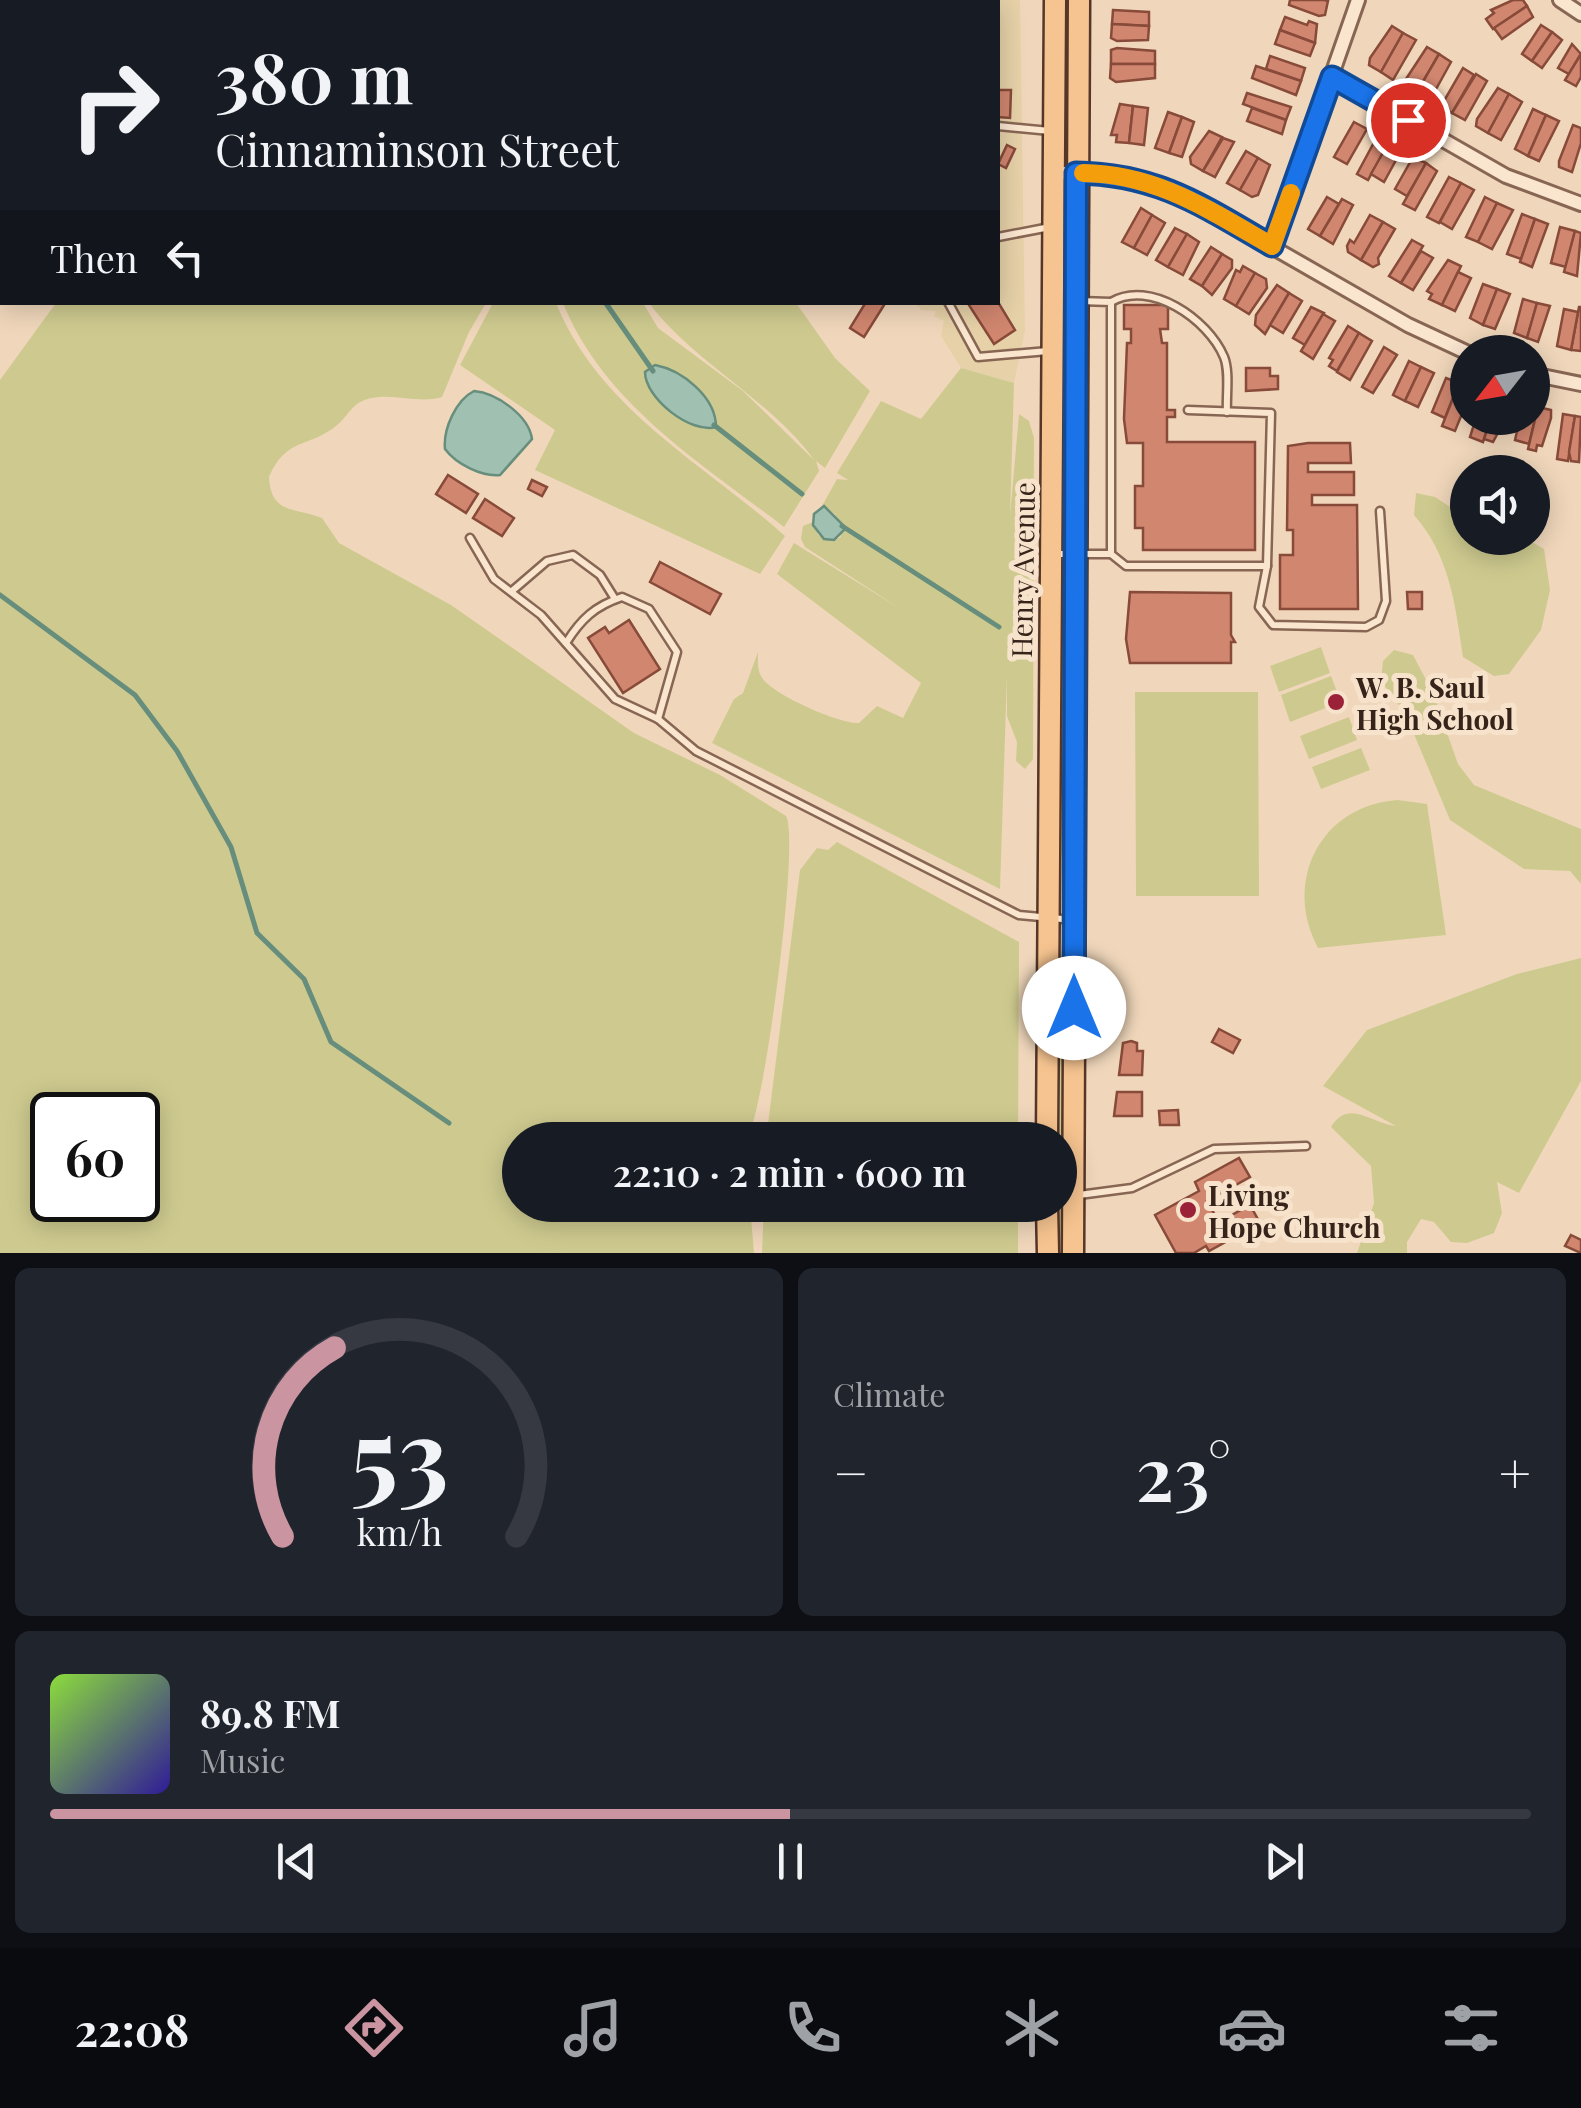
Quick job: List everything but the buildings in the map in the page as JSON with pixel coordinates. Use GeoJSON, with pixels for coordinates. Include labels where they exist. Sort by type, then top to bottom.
{"type":"FeatureCollection","features":[{"type":"Feature","properties":{"kind":"main road","name":"Henry Avenue"},"geometry":{"type":"LineString","coordinates":[[1047,1122],[1054,0]]}},
{"type":"Feature","properties":{"kind":"main road","name":"Henry Avenue"},"geometry":{"type":"LineString","coordinates":[[1073,1122],[1080,0]]}},
{"type":"Feature","properties":{"kind":"main road"},"geometry":{"type":"LineString","coordinates":[[1047,1222],[1048,1253]]}},
{"type":"Feature","properties":{"kind":"main road","name":"Henry Avenue"},"geometry":{"type":"LineString","coordinates":[[1073,1222],[1073,1253]]}},
{"type":"Feature","properties":{"kind":"street"},"geometry":{"type":"LineString","coordinates":[[1272,246],[1358,0]]}},
{"type":"Feature","properties":{"kind":"street"},"geometry":{"type":"LineString","coordinates":[[1560,0],[1581,14]]}},
{"type":"Feature","properties":{"kind":"street"},"geometry":{"type":"LineString","coordinates":[[1332,77],[1504,174],[1581,204]]}},
{"type":"Feature","properties":{"kind":"street"},"geometry":{"type":"LineString","coordinates":[[1051,173],[1120,175],[1162,184],[1450,344]]}},
{"type":"Feature","properties":{"kind":"street"},"geometry":{"type":"LineString","coordinates":[[1550,378],[1581,384]]}},
{"type":"Feature","properties":{"kind":"lane"},"geometry":{"type":"LineString","coordinates":[[1000,126],[1051,131]]}},
{"type":"Feature","properties":{"kind":"lane"},"geometry":{"type":"LineString","coordinates":[[1000,237],[1051,228]]}},
{"type":"Feature","properties":{"kind":"lane"},"geometry":{"type":"LineString","coordinates":[[1077,301],[1111,302],[1136,292],[1159,298],[1212,336],[1226,361],[1227,412]]}},
{"type":"Feature","properties":{"kind":"lane"},"geometry":{"type":"LineString","coordinates":[[1111,302],[1111,554]]}},
{"type":"Feature","properties":{"kind":"lane"},"geometry":{"type":"LineString","coordinates":[[950,305],[978,357],[1051,351]]}},
{"type":"Feature","properties":{"kind":"lane"},"geometry":{"type":"LineString","coordinates":[[1188,410],[1272,413],[1267,566],[1260,608],[1274,625],[1374,625],[1386,601],[1380,511]]}},
{"type":"Feature","properties":{"kind":"lane"},"geometry":{"type":"LineString","coordinates":[[470,538],[486,570],[566,643],[615,699],[658,719],[712,760],[1019,915],[1074,920]]}},
{"type":"Feature","properties":{"kind":"lane"},"geometry":{"type":"LineString","coordinates":[[1050,554],[1111,554],[1126,566],[1267,566]]}},
{"type":"Feature","properties":{"kind":"lane"},"geometry":{"type":"LineString","coordinates":[[512,592],[548,561],[573,555],[593,567],[615,599]]}},
{"type":"Feature","properties":{"kind":"lane"},"geometry":{"type":"LineString","coordinates":[[566,643],[592,611],[615,599],[637,600],[649,609],[677,652],[658,719]]}},
{"type":"Feature","properties":{"kind":"lane"},"geometry":{"type":"LineString","coordinates":[[1077,1195],[1132,1188],[1214,1148],[1306,1146]]}},
{"type":"Feature","properties":{"kind":"shaded area"},"geometry":{"type":"Polygon","coordinates":[[[1000,0],[1020,0],[1025,331],[1014,383],[961,368],[941,336],[944,321],[934,316],[936,311],[921,310],[917,305],[1000,305],[1000,0]]]}},
{"type":"Feature","properties":{"kind":"shaded area"},"geometry":{"type":"Polygon","coordinates":[[[1060,204],[1068,206],[1066,450],[1059,416],[1060,204]]]}},
{"type":"Feature","properties":{"kind":"shaded area"},"geometry":{"type":"Polygon","coordinates":[[[55,305],[485,305],[442,397],[381,397],[359,403],[326,433],[283,455],[269,477],[271,489],[280,504],[322,518],[339,543],[451,605],[634,733],[720,775],[786,816],[789,835],[785,920],[763,1077],[753,1122],[502,1122],[502,1222],[751,1222],[754,1253],[0,1253],[0,380],[55,305]]]}},
{"type":"Feature","properties":{"kind":"shaded area"},"geometry":{"type":"Polygon","coordinates":[[[492,305],[557,305],[575,341],[626,404],[785,536],[760,574],[535,470],[555,430],[460,365],[492,305]]]}},
{"type":"Feature","properties":{"kind":"shaded area"},"geometry":{"type":"Polygon","coordinates":[[[564,305],[644,305],[658,328],[743,391],[814,460],[777,419],[687,344],[651,305],[797,305],[835,358],[870,391],[825,468],[816,461],[819,471],[784,527],[688,455],[603,372],[564,305]],[[655,365],[649,388],[676,415],[701,393],[671,369],[655,365]]]}},
{"type":"Feature","properties":{"kind":"shaded area"},"geometry":{"type":"Polygon","coordinates":[[[655,365],[696,387],[710,405],[716,427],[705,428],[682,420],[661,403],[652,393],[645,372],[655,365]]]}},
{"type":"Feature","properties":{"kind":"shaded area"},"geometry":{"type":"Polygon","coordinates":[[[961,368],[1014,383],[1010,516],[1019,414],[1029,421],[1034,438],[1033,759],[1025,769],[1016,761],[1017,742],[1007,716],[1007,676],[1000,889],[712,743],[734,699],[743,693],[758,652],[759,670],[767,683],[806,707],[850,722],[859,723],[877,706],[903,718],[921,683],[777,574],[794,543],[899,608],[805,547],[801,539],[803,526],[813,522],[818,535],[832,541],[841,537],[835,514],[822,506],[837,479],[848,480],[837,473],[881,401],[921,419],[961,368]]]}},
{"type":"Feature","properties":{"kind":"shaded area"},"geometry":{"type":"Polygon","coordinates":[[[474,391],[511,407],[530,430],[532,439],[500,475],[470,468],[445,449],[452,416],[474,391]]]}},
{"type":"Feature","properties":{"kind":"shaded area"},"geometry":{"type":"Polygon","coordinates":[[[1416,493],[1435,497],[1450,507],[1450,555],[1545,555],[1550,590],[1541,630],[1509,674],[1494,676],[1463,657],[1443,564],[1414,515],[1416,493]]]}},
{"type":"Feature","properties":{"kind":"shaded area"},"geometry":{"type":"Polygon","coordinates":[[[824,506],[846,528],[834,540],[824,539],[813,525],[814,514],[824,506]]]}},
{"type":"Feature","properties":{"kind":"shaded area"},"geometry":{"type":"Polygon","coordinates":[[[1059,590],[1067,593],[1067,852],[1062,856],[1058,854],[1059,590]]]}},
{"type":"Feature","properties":{"kind":"shaded area"},"geometry":{"type":"Polygon","coordinates":[[[1321,647],[1330,673],[1279,692],[1270,666],[1321,647]]]}},
{"type":"Feature","properties":{"kind":"shaded area"},"geometry":{"type":"Polygon","coordinates":[[[1394,650],[1413,655],[1433,693],[1458,764],[1474,785],[1581,829],[1581,884],[1570,871],[1524,869],[1450,820],[1406,715],[1381,681],[1383,661],[1394,650]]]}},
{"type":"Feature","properties":{"kind":"shaded area"},"geometry":{"type":"Polygon","coordinates":[[[1331,676],[1341,702],[1290,722],[1281,695],[1331,676]]]}},
{"type":"Feature","properties":{"kind":"shaded area"},"geometry":{"type":"Polygon","coordinates":[[[1135,692],[1258,692],[1259,896],[1136,896],[1135,692]]]}},
{"type":"Feature","properties":{"kind":"shaded area"},"geometry":{"type":"Polygon","coordinates":[[[1349,717],[1357,740],[1309,759],[1300,736],[1349,717]]]}},
{"type":"Feature","properties":{"kind":"shaded area"},"geometry":{"type":"Polygon","coordinates":[[[1361,748],[1370,770],[1321,789],[1312,767],[1361,748]]]}},
{"type":"Feature","properties":{"kind":"shaded area"},"geometry":{"type":"Polygon","coordinates":[[[1398,800],[1427,804],[1446,935],[1318,948],[1308,923],[1304,897],[1307,873],[1316,851],[1329,831],[1348,816],[1371,805],[1398,800]]]}},
{"type":"Feature","properties":{"kind":"shaded area"},"geometry":{"type":"Polygon","coordinates":[[[837,842],[1019,942],[1018,1122],[768,1122],[800,870],[817,848],[828,850],[837,842]]]}},
{"type":"Feature","properties":{"kind":"shaded area"},"geometry":{"type":"Polygon","coordinates":[[[1060,953],[1066,968],[1065,1122],[1055,1122],[1060,953]]]}},
{"type":"Feature","properties":{"kind":"shaded area"},"geometry":{"type":"Polygon","coordinates":[[[1581,958],[1581,1081],[1519,1193],[1497,1182],[1502,1213],[1494,1233],[1467,1243],[1451,1242],[1434,1222],[1421,1219],[1407,1242],[1407,1253],[1357,1253],[1374,1203],[1371,1166],[1331,1127],[1345,1114],[1353,1113],[1396,1126],[1323,1086],[1367,1030],[1517,974],[1581,958]]]}},
{"type":"Feature","properties":{"kind":"shaded area"},"geometry":{"type":"Polygon","coordinates":[[[763,1222],[1018,1222],[1018,1253],[762,1253],[763,1222]]]}},
{"type":"Feature","properties":{"kind":"shaded area"},"geometry":{"type":"Polygon","coordinates":[[[1055,1222],[1065,1222],[1065,1253],[1056,1253],[1055,1222]]]}},
{"type":"Feature","properties":{"kind":"waterway"},"geometry":{"type":"LineString","coordinates":[[607,305],[653,371]]}},
{"type":"Feature","properties":{"kind":"waterway"},"geometry":{"type":"LineString","coordinates":[[714,425],[802,494]]}},
{"type":"Feature","properties":{"kind":"waterway"},"geometry":{"type":"LineString","coordinates":[[842,526],[999,627]]}},
{"type":"Feature","properties":{"kind":"waterway"},"geometry":{"type":"LineString","coordinates":[[0,595],[135,695],[177,751],[231,847],[257,933],[304,979],[331,1042],[449,1123]]}},
{"type":"Feature","properties":{"kind":"slow traffic"},"geometry":{"type":"LineString","coordinates":[[1083,173],[1130,176],[1164,185],[1272,246],[1291,193]]}},
{"type":"Feature","properties":{"kind":"place","name":"W. B. Saul High School"},"geometry":{"type":"Point","coordinates":[1336,702]}},
{"type":"Feature","properties":{"kind":"place","name":"Living Hope Church"},"geometry":{"type":"Point","coordinates":[1188,1210]}},
{"type":"Feature","properties":{"kind":"route"},"geometry":{"type":"LineString","coordinates":[[1074,1008],[1076,173],[1136,177],[1162,184],[1272,246],[1332,77],[1408,120]]}}]}
